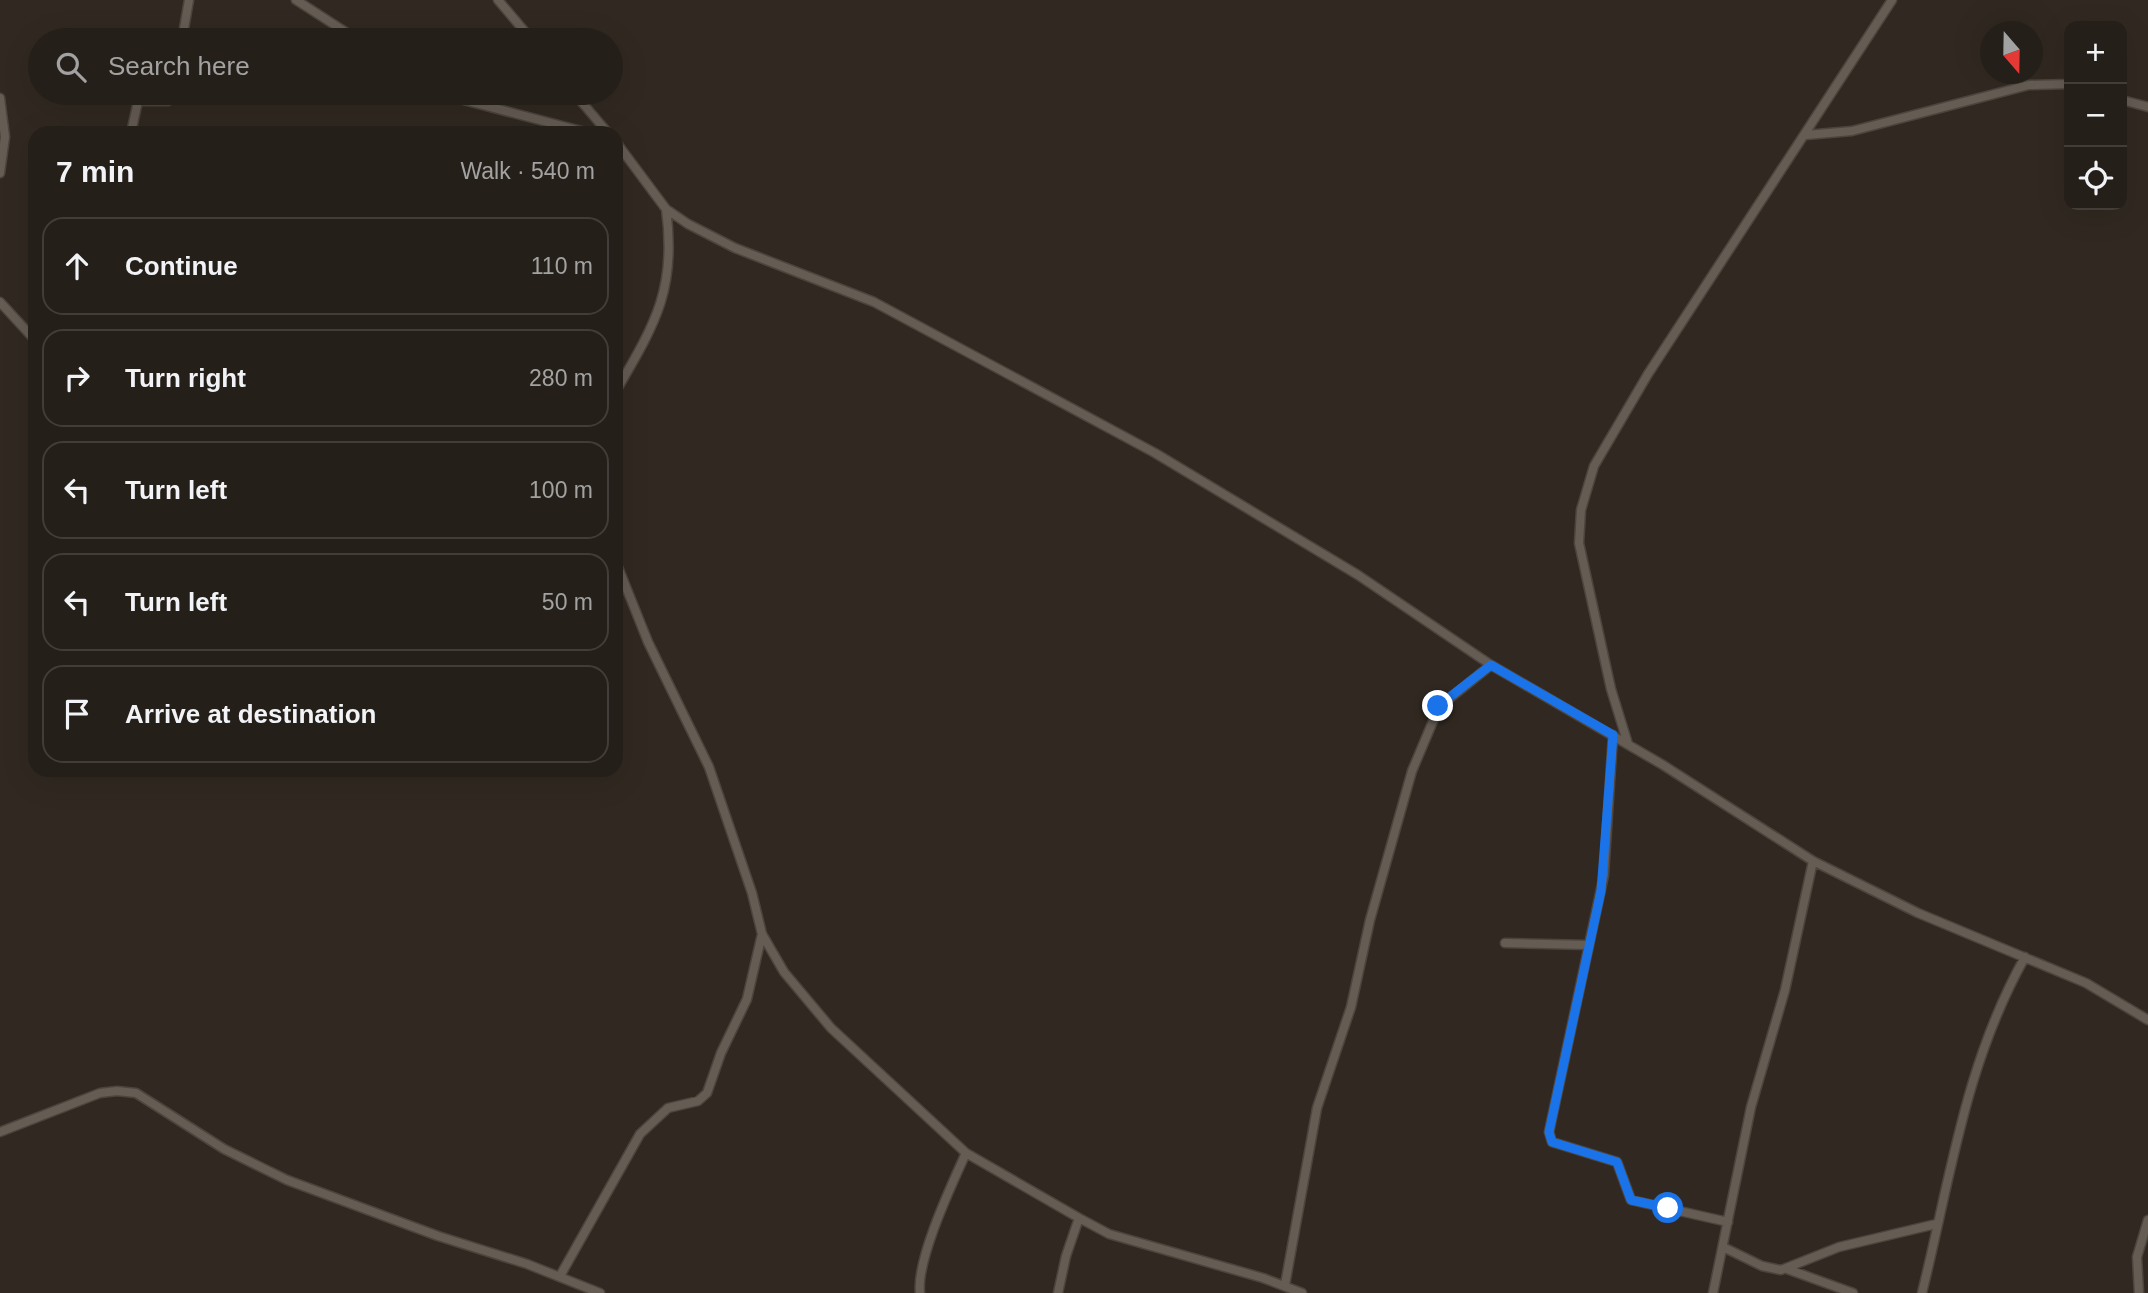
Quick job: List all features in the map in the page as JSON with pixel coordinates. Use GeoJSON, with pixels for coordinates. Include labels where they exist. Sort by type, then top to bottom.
{"type":"FeatureCollection","features":[{"type":"Feature","properties":{"kind":"street"},"geometry":{"type":"LineString","coordinates":[[184,28],[189,0]]}},
{"type":"Feature","properties":{"kind":"street"},"geometry":{"type":"LineString","coordinates":[[296,0],[339,28]]}},
{"type":"Feature","properties":{"kind":"street"},"geometry":{"type":"LineString","coordinates":[[498,0],[522,28]]}},
{"type":"Feature","properties":{"kind":"street"},"geometry":{"type":"LineString","coordinates":[[1628,744],[1611,689],[1579,543],[1581,510],[1594,466],[1648,374],[1892,0]]}},
{"type":"Feature","properties":{"kind":"street"},"geometry":{"type":"LineString","coordinates":[[1806,135],[1852,131],[2029,85],[2064,84]]}},
{"type":"Feature","properties":{"kind":"street"},"geometry":{"type":"LineString","coordinates":[[0,98],[5,136],[0,173]]}},
{"type":"Feature","properties":{"kind":"street"},"geometry":{"type":"LineString","coordinates":[[2127,101],[2148,107]]}},
{"type":"Feature","properties":{"kind":"street"},"geometry":{"type":"LineString","coordinates":[[133,126],[137,105]]}},
{"type":"Feature","properties":{"kind":"street"},"geometry":{"type":"LineString","coordinates":[[483,105],[563,126]]}},
{"type":"Feature","properties":{"kind":"street"},"geometry":{"type":"LineString","coordinates":[[584,105],[602,126]]}},
{"type":"Feature","properties":{"kind":"street"},"geometry":{"type":"LineString","coordinates":[[623,151],[666,209],[735,248],[874,302],[1156,453],[1358,575],[1491,665],[1628,744],[1813,861],[1918,913],[2086,983],[2148,1020]]}},
{"type":"Feature","properties":{"kind":"street"},"geometry":{"type":"LineString","coordinates":[[623,379],[652,328],[665,297],[669,235],[666,209]]}},
{"type":"Feature","properties":{"kind":"street"},"geometry":{"type":"LineString","coordinates":[[0,302],[28,332]]}},
{"type":"Feature","properties":{"kind":"street"},"geometry":{"type":"LineString","coordinates":[[623,580],[648,642],[712,777],[752,893],[762,934],[784,972],[831,1028],[966,1153],[1079,1218],[1118,1237],[1285,1285],[1302,1293]]}},
{"type":"Feature","properties":{"kind":"street"},"geometry":{"type":"LineString","coordinates":[[1285,1285],[1317,1108],[1351,1007],[1370,920],[1412,771],[1438,706],[1491,665]]}},
{"type":"Feature","properties":{"kind":"street"},"geometry":{"type":"LineString","coordinates":[[1613,735],[1604,875],[1549,1132],[1552,1142],[1617,1162],[1631,1200],[1728,1222]]}},
{"type":"Feature","properties":{"kind":"street"},"geometry":{"type":"LineString","coordinates":[[1713,1293],[1751,1107],[1786,990],[1813,861]]}},
{"type":"Feature","properties":{"kind":"street"},"geometry":{"type":"LineString","coordinates":[[560,1276],[640,1134],[668,1108],[698,1101],[707,1093],[721,1053],[747,999],[762,934]]}},
{"type":"Feature","properties":{"kind":"street"},"geometry":{"type":"LineString","coordinates":[[1505,943],[1589,945]]}},
{"type":"Feature","properties":{"kind":"street"},"geometry":{"type":"LineString","coordinates":[[1922,1293],[1936,1224],[1978,1060],[1997,1010],[2025,957]]}},
{"type":"Feature","properties":{"kind":"street"},"geometry":{"type":"LineString","coordinates":[[0,1132],[100,1093],[136,1093],[224,1149],[286,1180],[438,1236],[560,1276],[600,1293]]}},
{"type":"Feature","properties":{"kind":"street"},"geometry":{"type":"LineString","coordinates":[[920,1293],[921,1274],[935,1230],[966,1153]]}},
{"type":"Feature","properties":{"kind":"street"},"geometry":{"type":"LineString","coordinates":[[1058,1293],[1066,1256],[1079,1218]]}},
{"type":"Feature","properties":{"kind":"street"},"geometry":{"type":"LineString","coordinates":[[2139,1293],[2137,1257],[2148,1220]]}},
{"type":"Feature","properties":{"kind":"street"},"geometry":{"type":"LineString","coordinates":[[1787,1269],[1839,1247],[1936,1224]]}},
{"type":"Feature","properties":{"kind":"street"},"geometry":{"type":"LineString","coordinates":[[1723,1247],[1768,1268],[1787,1269],[1853,1293]]}},
{"type":"Feature","properties":{"kind":"route"},"geometry":{"type":"LineString","coordinates":[[1438,706],[1491,665],[1613,735],[1601,891],[1549,1132],[1552,1142],[1563,1147],[1617,1162],[1631,1200],[1668,1208]]}}]}
